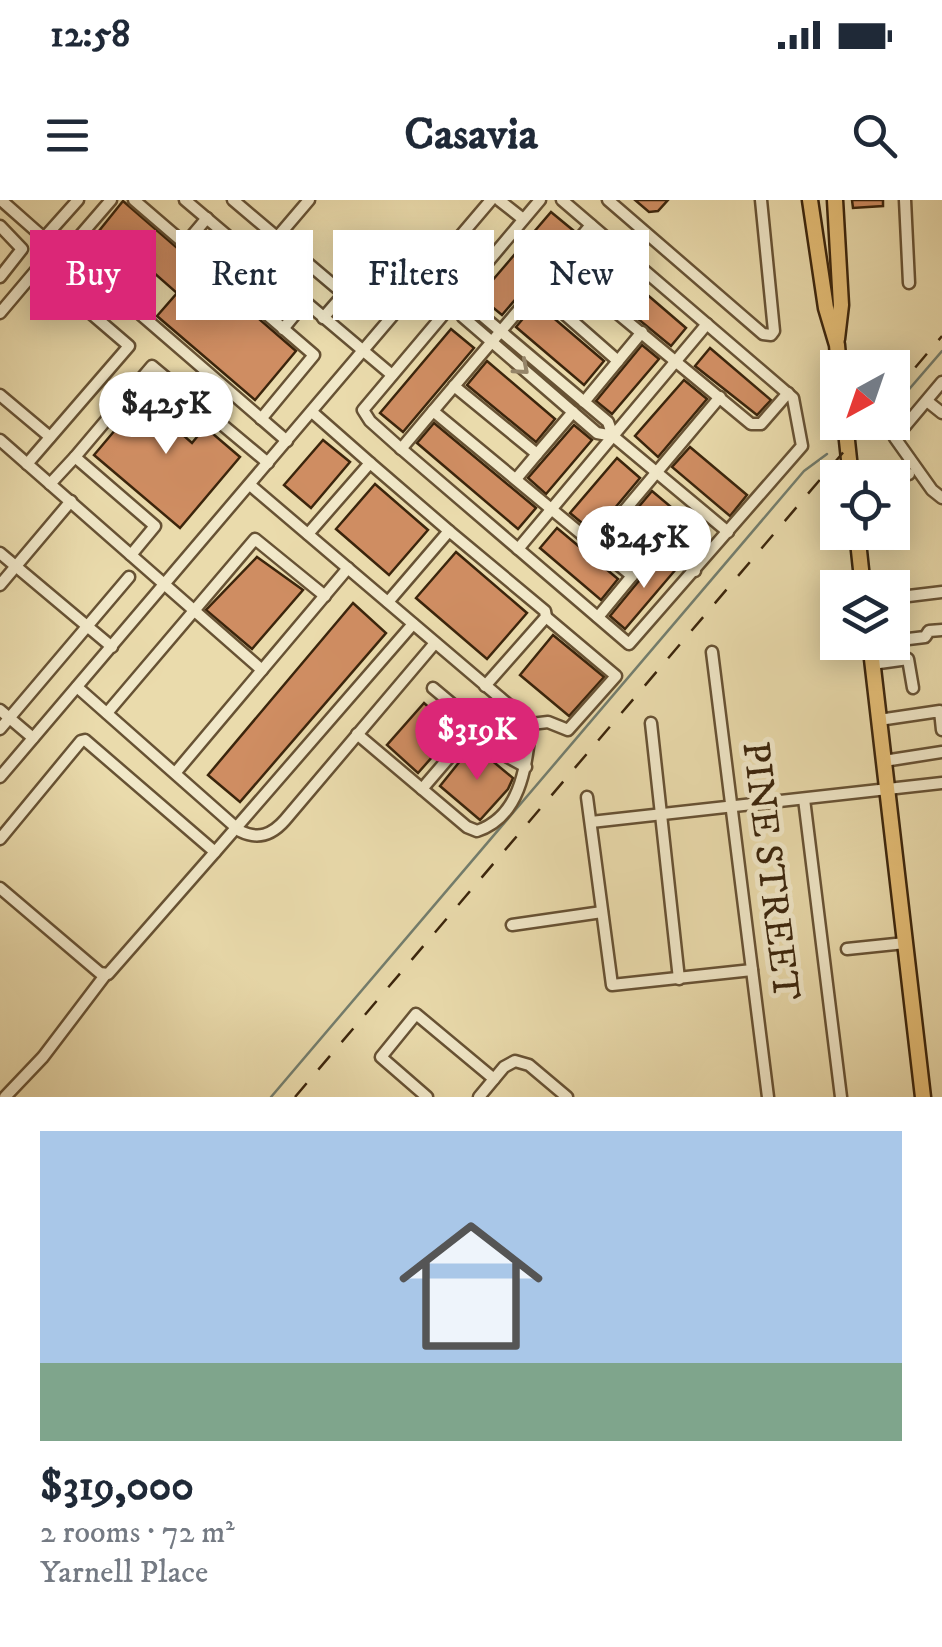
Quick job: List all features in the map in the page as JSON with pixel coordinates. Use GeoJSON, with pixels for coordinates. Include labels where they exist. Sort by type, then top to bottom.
{"type":"FeatureCollection","features":[{"type":"Feature","properties":{"kind":"main road"},"geometry":{"type":"LineString","coordinates":[[810,200],[826,308],[837,345]]}},
{"type":"Feature","properties":{"kind":"main road"},"geometry":{"type":"LineString","coordinates":[[834,200],[841,305],[837,350]]}},
{"type":"Feature","properties":{"kind":"main road"},"geometry":{"type":"LineString","coordinates":[[872,660],[923,1097]]}},
{"type":"Feature","properties":{"kind":"street"},"geometry":{"type":"LineString","coordinates":[[3,207],[44,238],[78,200]]}},
{"type":"Feature","properties":{"kind":"street"},"geometry":{"type":"LineString","coordinates":[[111,200],[73,244],[73,256],[287,441]]}},
{"type":"Feature","properties":{"kind":"street"},"geometry":{"type":"LineString","coordinates":[[134,200],[176,236]]}},
{"type":"Feature","properties":{"kind":"street"},"geometry":{"type":"LineString","coordinates":[[185,200],[221,230]]}},
{"type":"Feature","properties":{"kind":"street"},"geometry":{"type":"LineString","coordinates":[[233,200],[268,230]]}},
{"type":"Feature","properties":{"kind":"street"},"geometry":{"type":"LineString","coordinates":[[284,230],[309,200]]}},
{"type":"Feature","properties":{"kind":"street"},"geometry":{"type":"LineString","coordinates":[[468,230],[495,200],[523,219]]}},
{"type":"Feature","properties":{"kind":"street"},"geometry":{"type":"LineString","coordinates":[[494,253],[540,200]]}},
{"type":"Feature","properties":{"kind":"street"},"geometry":{"type":"LineString","coordinates":[[437,320],[364,410],[370,421],[629,644],[802,446],[794,398],[562,200]]}},
{"type":"Feature","properties":{"kind":"street"},"geometry":{"type":"LineString","coordinates":[[608,200],[764,334],[771,335],[774,331],[761,200]]}},
{"type":"Feature","properties":{"kind":"street"},"geometry":{"type":"LineString","coordinates":[[905,200],[909,283]]}},
{"type":"Feature","properties":{"kind":"street"},"geometry":{"type":"LineString","coordinates":[[197,230],[207,218]]}},
{"type":"Feature","properties":{"kind":"street"},"geometry":{"type":"LineString","coordinates":[[587,230],[591,225]]}},
{"type":"Feature","properties":{"kind":"street"},"geometry":{"type":"LineString","coordinates":[[0,226],[22,249],[0,277]]}},
{"type":"Feature","properties":{"kind":"street"},"geometry":{"type":"LineString","coordinates":[[0,313],[38,268],[128,346],[28,464]]}},
{"type":"Feature","properties":{"kind":"street"},"geometry":{"type":"LineString","coordinates":[[313,268],[344,294],[324,318]]}},
{"type":"Feature","properties":{"kind":"street"},"geometry":{"type":"LineString","coordinates":[[313,309],[392,374]]}},
{"type":"Feature","properties":{"kind":"street"},"geometry":{"type":"LineString","coordinates":[[401,448],[514,315]]}},
{"type":"Feature","properties":{"kind":"street"},"geometry":{"type":"LineString","coordinates":[[261,418],[314,355],[275,320]]}},
{"type":"Feature","properties":{"kind":"street"},"geometry":{"type":"LineString","coordinates":[[284,328],[290,320]]}},
{"type":"Feature","properties":{"kind":"street"},"geometry":{"type":"LineString","coordinates":[[0,777],[390,320]]}},
{"type":"Feature","properties":{"kind":"street"},"geometry":{"type":"LineString","coordinates":[[466,320],[597,432],[613,436],[728,532]]}},
{"type":"Feature","properties":{"kind":"street"},"geometry":{"type":"LineString","coordinates":[[487,320],[608,422],[613,436]]}},
{"type":"Feature","properties":{"kind":"street"},"geometry":{"type":"LineString","coordinates":[[571,320],[618,361]]}},
{"type":"Feature","properties":{"kind":"street"},"geometry":{"type":"LineString","coordinates":[[627,320],[756,426],[788,394]]}},
{"type":"Feature","properties":{"kind":"street"},"geometry":{"type":"LineString","coordinates":[[518,548],[707,324]]}},
{"type":"Feature","properties":{"kind":"street"},"geometry":{"type":"LineString","coordinates":[[516,479],[642,332]]}},
{"type":"Feature","properties":{"kind":"street"},"geometry":{"type":"LineString","coordinates":[[50,484],[152,366],[268,464]]}},
{"type":"Feature","properties":{"kind":"street"},"geometry":{"type":"LineString","coordinates":[[942,382],[895,438],[942,498]]}},
{"type":"Feature","properties":{"kind":"street"},"geometry":{"type":"LineString","coordinates":[[454,386],[537,454]]}},
{"type":"Feature","properties":{"kind":"street"},"geometry":{"type":"LineString","coordinates":[[0,395],[50,437]]}},
{"type":"Feature","properties":{"kind":"street"},"geometry":{"type":"LineString","coordinates":[[594,545],[720,397]]}},
{"type":"Feature","properties":{"kind":"street"},"geometry":{"type":"LineString","coordinates":[[927,400],[942,414]]}},
{"type":"Feature","properties":{"kind":"street"},"geometry":{"type":"LineString","coordinates":[[433,410],[632,576]]}},
{"type":"Feature","properties":{"kind":"street"},"geometry":{"type":"LineString","coordinates":[[250,485],[531,724],[548,722],[568,730],[580,721],[616,676],[312,412]]}},
{"type":"Feature","properties":{"kind":"street"},"geometry":{"type":"LineString","coordinates":[[0,440],[262,670]]}},
{"type":"Feature","properties":{"kind":"street"},"geometry":{"type":"LineString","coordinates":[[74,457],[154,526],[131,555]]}},
{"type":"Feature","properties":{"kind":"street"},"geometry":{"type":"LineString","coordinates":[[308,534],[370,463]]}},
{"type":"Feature","properties":{"kind":"street"},"geometry":{"type":"LineString","coordinates":[[0,584],[71,501]]}},
{"type":"Feature","properties":{"kind":"street"},"geometry":{"type":"LineString","coordinates":[[624,511],[695,570]]}},
{"type":"Feature","properties":{"kind":"street"},"geometry":{"type":"LineString","coordinates":[[388,602],[448,531]]}},
{"type":"Feature","properties":{"kind":"street"},"geometry":{"type":"LineString","coordinates":[[106,713],[255,539],[325,596]]}},
{"type":"Feature","properties":{"kind":"street"},"geometry":{"type":"LineString","coordinates":[[598,617],[660,542]]}},
{"type":"Feature","properties":{"kind":"street"},"geometry":{"type":"LineString","coordinates":[[0,553],[112,646]]}},
{"type":"Feature","properties":{"kind":"street"},"geometry":{"type":"LineString","coordinates":[[176,772],[348,568]]}},
{"type":"Feature","properties":{"kind":"street"},"geometry":{"type":"LineString","coordinates":[[0,729],[129,577]]}},
{"type":"Feature","properties":{"kind":"street"},"geometry":{"type":"LineString","coordinates":[[910,596],[942,592]]}},
{"type":"Feature","properties":{"kind":"street"},"geometry":{"type":"LineString","coordinates":[[486,686],[546,617]]}},
{"type":"Feature","properties":{"kind":"street"},"geometry":{"type":"LineString","coordinates":[[5,1097],[43,1057],[106,974],[114,970],[413,624]]}},
{"type":"Feature","properties":{"kind":"street"},"geometry":{"type":"LineString","coordinates":[[910,639],[942,630]]}},
{"type":"Feature","properties":{"kind":"street"},"geometry":{"type":"LineString","coordinates":[[76,687],[236,828],[255,836],[278,828],[434,642]]}},
{"type":"Feature","properties":{"kind":"street","name":"PINE STREET"},"geometry":{"type":"LineString","coordinates":[[712,652],[768,1097]]}},
{"type":"Feature","properties":{"kind":"street"},"geometry":{"type":"LineString","coordinates":[[872,664],[908,658],[912,688]]}},
{"type":"Feature","properties":{"kind":"street"},"geometry":{"type":"LineString","coordinates":[[434,688],[470,719],[497,752],[526,767]]}},
{"type":"Feature","properties":{"kind":"street"},"geometry":{"type":"LineString","coordinates":[[422,789],[500,698]]}},
{"type":"Feature","properties":{"kind":"street"},"geometry":{"type":"LineString","coordinates":[[0,710],[33,738]]}},
{"type":"Feature","properties":{"kind":"street"},"geometry":{"type":"LineString","coordinates":[[879,720],[940,711],[942,730]]}},
{"type":"Feature","properties":{"kind":"street"},"geometry":{"type":"LineString","coordinates":[[650,722],[679,978]]}},
{"type":"Feature","properties":{"kind":"street"},"geometry":{"type":"LineString","coordinates":[[358,734],[466,827],[478,832],[489,828],[514,798],[526,767],[531,724]]}},
{"type":"Feature","properties":{"kind":"street"},"geometry":{"type":"LineString","coordinates":[[0,839],[80,740],[85,740],[215,852]]}},
{"type":"Feature","properties":{"kind":"street"},"geometry":{"type":"LineString","coordinates":[[884,761],[942,752]]}},
{"type":"Feature","properties":{"kind":"street"},"geometry":{"type":"LineString","coordinates":[[591,822],[942,783]]}},
{"type":"Feature","properties":{"kind":"street"},"geometry":{"type":"LineString","coordinates":[[587,797],[612,986],[752,970]]}},
{"type":"Feature","properties":{"kind":"street"},"geometry":{"type":"LineString","coordinates":[[804,799],[841,1097]]}},
{"type":"Feature","properties":{"kind":"street"},"geometry":{"type":"LineString","coordinates":[[0,888],[100,973],[106,974]]}},
{"type":"Feature","properties":{"kind":"street"},"geometry":{"type":"LineString","coordinates":[[512,925],[602,912]]}},
{"type":"Feature","properties":{"kind":"street"},"geometry":{"type":"LineString","coordinates":[[847,949],[905,943]]}},
{"type":"Feature","properties":{"kind":"street"},"geometry":{"type":"LineString","coordinates":[[427,1097],[381,1056],[416,1014],[494,1080]]}},
{"type":"Feature","properties":{"kind":"street"},"geometry":{"type":"LineString","coordinates":[[479,1097],[508,1064],[525,1062],[567,1097]]}},
{"type":"Feature","properties":{"kind":"building"},"geometry":{"type":"Polygon","coordinates":[[[635,200],[668,200],[658,211],[649,212],[635,200]]]}},
{"type":"Feature","properties":{"kind":"building"},"geometry":{"type":"Polygon","coordinates":[[[852,200],[883,200],[883,206],[853,208],[852,200]]]}},
{"type":"Feature","properties":{"kind":"building"},"geometry":{"type":"Polygon","coordinates":[[[123,201],[176,247],[176,292],[156,275],[156,230],[100,230],[123,201]]]}},
{"type":"Feature","properties":{"kind":"building"},"geometry":{"type":"Polygon","coordinates":[[[551,212],[573,230],[536,230],[551,212]]]}},
{"type":"Feature","properties":{"kind":"building"},"geometry":{"type":"Polygon","coordinates":[[[514,255],[514,301],[502,315],[494,308],[494,278],[514,255]]]}},
{"type":"Feature","properties":{"kind":"building"},"geometry":{"type":"Polygon","coordinates":[[[176,294],[176,320],[260,320],[296,351],[255,400],[157,316],[176,294]]]}},
{"type":"Feature","properties":{"kind":"building"},"geometry":{"type":"Polygon","coordinates":[[[649,296],[686,328],[671,346],[639,320],[649,320],[649,296]]]}},
{"type":"Feature","properties":{"kind":"building"},"geometry":{"type":"Polygon","coordinates":[[[522,320],[556,320],[604,361],[584,385],[516,327],[522,320]]]}},
{"type":"Feature","properties":{"kind":"building"},"geometry":{"type":"Polygon","coordinates":[[[451,329],[474,348],[403,432],[380,413],[451,329]]]}},
{"type":"Feature","properties":{"kind":"building"},"geometry":{"type":"Polygon","coordinates":[[[642,345],[659,359],[612,414],[596,401],[642,345]]]}},
{"type":"Feature","properties":{"kind":"building"},"geometry":{"type":"Polygon","coordinates":[[[710,348],[771,400],[757,415],[695,366],[710,348]]]}},
{"type":"Feature","properties":{"kind":"building"},"geometry":{"type":"Polygon","coordinates":[[[487,361],[555,419],[536,442],[467,385],[487,361]]]}},
{"type":"Feature","properties":{"kind":"building"},"geometry":{"type":"Polygon","coordinates":[[[684,380],[707,399],[658,457],[635,436],[684,380]]]}},
{"type":"Feature","properties":{"kind":"building"},"geometry":{"type":"Polygon","coordinates":[[[154,384],[189,414],[176,429],[192,443],[205,427],[240,457],[180,528],[94,455],[154,384]]]}},
{"type":"Feature","properties":{"kind":"building"},"geometry":{"type":"Polygon","coordinates":[[[434,423],[536,508],[518,529],[417,443],[434,423]]]}},
{"type":"Feature","properties":{"kind":"building"},"geometry":{"type":"Polygon","coordinates":[[[574,425],[592,440],[546,494],[528,478],[574,425]]]}},
{"type":"Feature","properties":{"kind":"building"},"geometry":{"type":"Polygon","coordinates":[[[323,440],[350,462],[311,508],[284,485],[323,440]]]}},
{"type":"Feature","properties":{"kind":"building"},"geometry":{"type":"Polygon","coordinates":[[[690,447],[747,495],[730,516],[672,467],[690,447]]]}},
{"type":"Feature","properties":{"kind":"building"},"geometry":{"type":"Polygon","coordinates":[[[617,458],[640,478],[594,533],[570,513],[617,458]]]}},
{"type":"Feature","properties":{"kind":"building"},"geometry":{"type":"Polygon","coordinates":[[[375,484],[428,530],[389,575],[336,529],[375,484]]]}},
{"type":"Feature","properties":{"kind":"building"},"geometry":{"type":"Polygon","coordinates":[[[652,491],[709,539],[693,558],[636,510],[652,491]]]}},
{"type":"Feature","properties":{"kind":"building"},"geometry":{"type":"Polygon","coordinates":[[[557,528],[618,579],[601,600],[540,548],[557,528]]]}},
{"type":"Feature","properties":{"kind":"building"},"geometry":{"type":"Polygon","coordinates":[[[456,552],[527,613],[487,659],[416,598],[456,552]]]}},
{"type":"Feature","properties":{"kind":"building"},"geometry":{"type":"Polygon","coordinates":[[[661,554],[677,568],[625,629],[610,616],[661,554]]]}},
{"type":"Feature","properties":{"kind":"building"},"geometry":{"type":"Polygon","coordinates":[[[257,557],[303,590],[252,649],[206,610],[257,557]]]}},
{"type":"Feature","properties":{"kind":"building"},"geometry":{"type":"Polygon","coordinates":[[[353,603],[386,633],[240,802],[208,775],[353,603]]]}},
{"type":"Feature","properties":{"kind":"building"},"geometry":{"type":"Polygon","coordinates":[[[553,635],[604,677],[569,716],[520,675],[553,635]]]}},
{"type":"Feature","properties":{"kind":"building"},"geometry":{"type":"Polygon","coordinates":[[[424,703],[455,731],[418,773],[387,745],[424,703]]]}},
{"type":"Feature","properties":{"kind":"building"},"geometry":{"type":"Polygon","coordinates":[[[473,745],[513,778],[480,820],[440,786],[473,745]]]}},
{"type":"Feature","properties":{"kind":"waterway"},"geometry":{"type":"LineString","coordinates":[[910,388],[942,351]]}},
{"type":"Feature","properties":{"kind":"waterway"},"geometry":{"type":"LineString","coordinates":[[271,1097],[804,471],[827,454]]}},
{"type":"Feature","properties":{"kind":"railway"},"geometry":{"type":"LineString","coordinates":[[910,374],[942,336]]}},
{"type":"Feature","properties":{"kind":"railway"},"geometry":{"type":"LineString","coordinates":[[295,1097],[854,440]]}}]}
